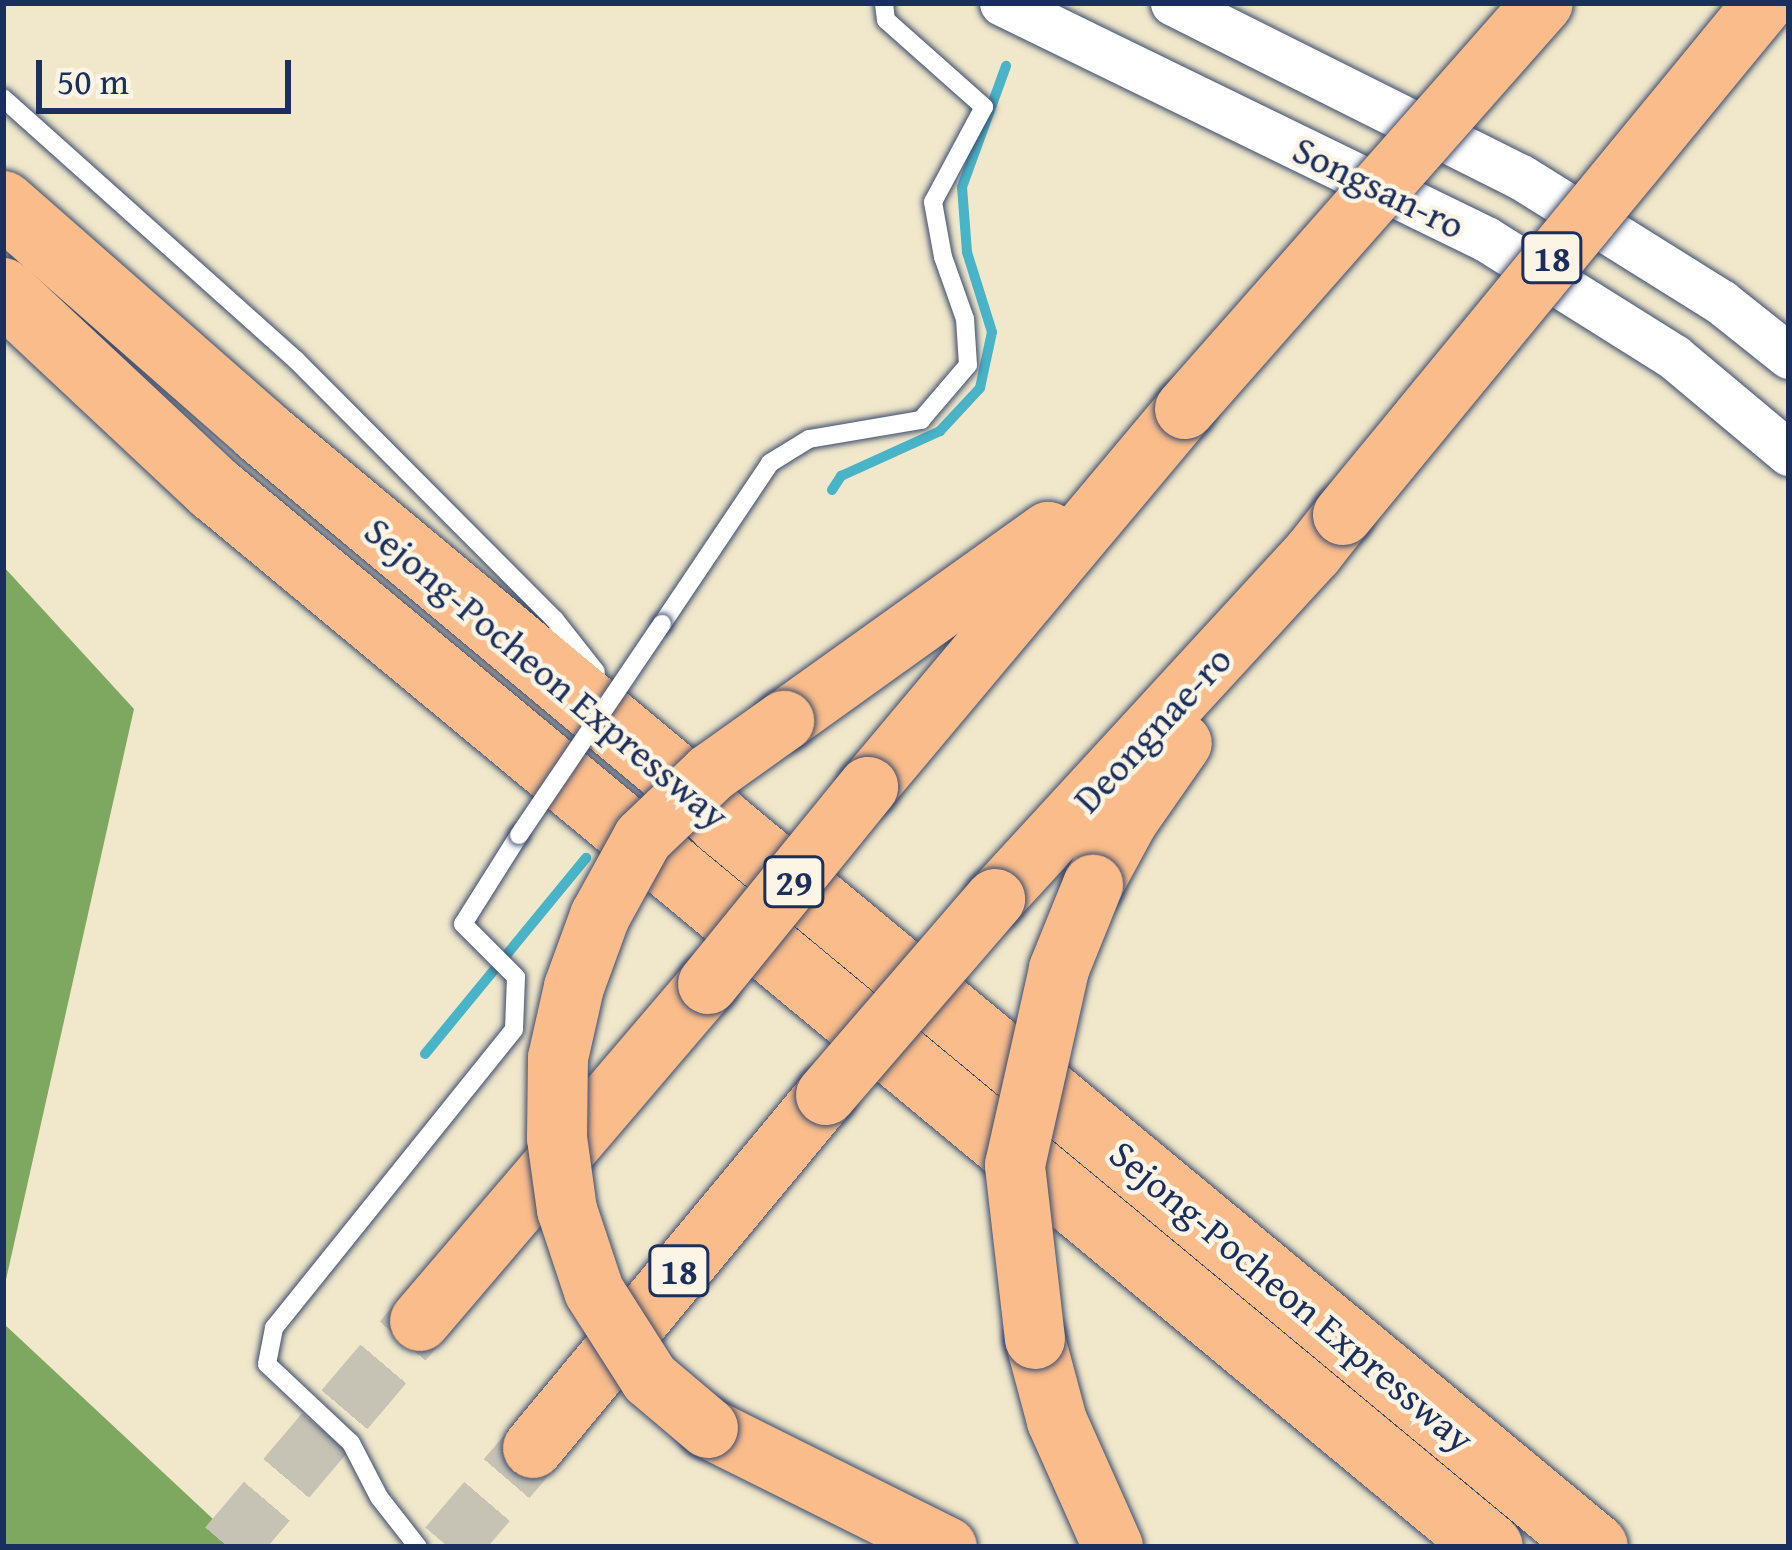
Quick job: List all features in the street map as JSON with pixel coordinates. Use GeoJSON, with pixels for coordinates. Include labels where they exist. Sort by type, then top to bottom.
{"type":"FeatureCollection","features":[{"type":"Feature","properties":{"kind":"highway"},"geometry":{"type":"LineString","coordinates":[[420,1321],[708,984],[1167,428],[1543,3]]}},
{"type":"Feature","properties":{"kind":"highway","name":"Deongnae-ro"},"geometry":{"type":"LineString","coordinates":[[533,1448],[826,1094],[995,899],[1329,533],[1763,3]]}},
{"type":"Feature","properties":{"kind":"highway","name":"Sejong-Pocheon Expressway"},"geometry":{"type":"LineString","coordinates":[[3,204],[261,431],[675,776],[722,823],[1595,1547]]}},
{"type":"Feature","properties":{"kind":"highway","name":"Sejong-Pocheon Expressway"},"geometry":{"type":"LineString","coordinates":[[3,291],[216,490],[1490,1547]]}},
{"type":"Feature","properties":{"kind":"highway"},"geometry":{"type":"LineString","coordinates":[[947,1547],[708,1428],[650,1379],[594,1291],[567,1210],[557,1138],[558,1058],[574,987],[600,916],[644,838],[711,773],[1029,549],[1167,428]]}},
{"type":"Feature","properties":{"kind":"highway"},"geometry":{"type":"LineString","coordinates":[[1113,1547],[1057,1420],[1035,1340],[1015,1166],[1059,969],[1093,885],[1126,822],[1329,533]]}},
{"type":"Feature","properties":{"kind":"street","name":"Songsan-ro"},"geometry":{"type":"LineString","coordinates":[[1002,3],[1486,239],[1675,357],[1789,453]]}},
{"type":"Feature","properties":{"kind":"street","name":"Songsan-ro"},"geometry":{"type":"LineString","coordinates":[[1172,3],[1521,177],[1721,302],[1789,356]]}},
{"type":"Feature","properties":{"kind":"lane"},"geometry":{"type":"LineString","coordinates":[[418,1547],[380,1497],[350,1443],[267,1364],[274,1328],[514,1029],[515,977],[463,924],[770,464],[809,440],[921,419],[968,364],[965,319],[944,257],[933,202],[984,107],[886,20],[884,3]]}},
{"type":"Feature","properties":{"kind":"lane"},"geometry":{"type":"LineString","coordinates":[[3,98],[296,360],[555,620],[675,776]]}},
{"type":"Feature","properties":{"kind":"green space"},"geometry":{"type":"Polygon","coordinates":[[[3,566],[134,709],[3,1293],[3,566]]]}},
{"type":"Feature","properties":{"kind":"green space"},"geometry":{"type":"Polygon","coordinates":[[[3,1323],[243,1547],[3,1547],[3,1323]]]}},
{"type":"Feature","properties":{"kind":"waterway"},"geometry":{"type":"LineString","coordinates":[[832,490],[841,476],[940,431],[980,388],[992,332],[967,252],[962,187],[1006,66]]}},
{"type":"Feature","properties":{"kind":"waterway"},"geometry":{"type":"LineString","coordinates":[[425,1054],[586,858]]}},
{"type":"Feature","properties":{"kind":"tunnel"},"geometry":{"type":"LineString","coordinates":[[228,1547],[420,1321]]}},
{"type":"Feature","properties":{"kind":"tunnel"},"geometry":{"type":"LineString","coordinates":[[448,1547],[533,1448]]}}]}
